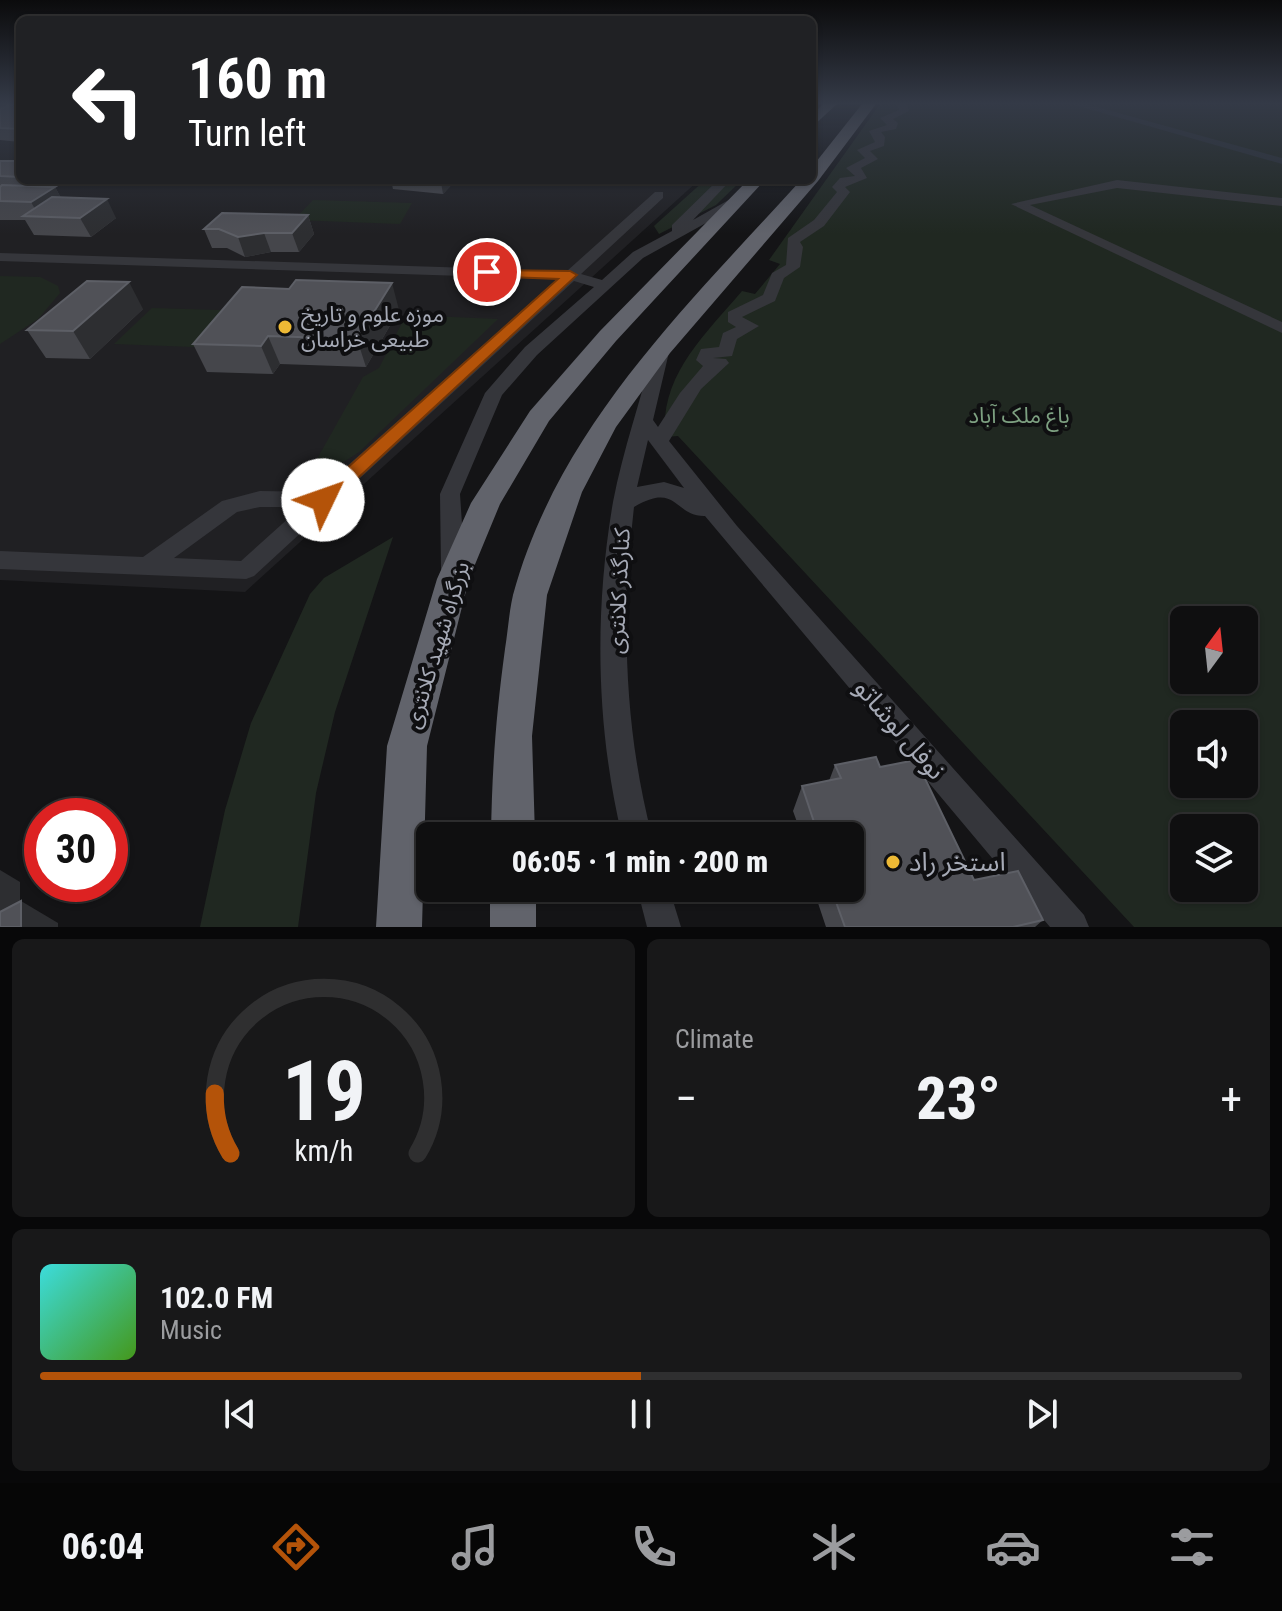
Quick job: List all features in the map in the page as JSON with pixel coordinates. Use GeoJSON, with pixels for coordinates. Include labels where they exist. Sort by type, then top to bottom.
{"type":"FeatureCollection","features":[{"type":"Feature","properties":{"kind":"highway"},"geometry":{"type":"LineString","coordinates":[[816,173],[836,147]]}},
{"type":"Feature","properties":{"kind":"highway","name":"بزرگراه شهید کلانتری"},"geometry":{"type":"LineString","coordinates":[[399,927],[407,746],[453,579],[486,503],[539,417],[608,336],[753,184]]}},
{"type":"Feature","properties":{"kind":"highway"},"geometry":{"type":"LineString","coordinates":[[513,822],[512,736],[530,595],[567,492],[604,424],[662,348],[807,184]]}},
{"type":"Feature","properties":{"kind":"highway"},"geometry":{"type":"LineString","coordinates":[[513,902],[513,927]]}},
{"type":"Feature","properties":{"kind":"street"},"geometry":{"type":"LineString","coordinates":[[659,441],[685,404],[690,388],[716,364],[704,356],[726,352],[729,336],[751,326],[736,322],[734,315],[770,298],[777,276],[793,267],[796,247],[793,241],[819,223],[844,192],[838,187],[844,181],[861,178],[852,168],[872,159],[862,150],[870,147]]}},
{"type":"Feature","properties":{"kind":"street"},"geometry":{"type":"LineString","coordinates":[[668,236],[721,184]]}},
{"type":"Feature","properties":{"kind":"street"},"geometry":{"type":"LineString","coordinates":[[1282,202],[1117,184],[1017,204],[1282,328]]}},
{"type":"Feature","properties":{"kind":"street"},"geometry":{"type":"LineString","coordinates":[[0,560],[246,570],[659,195]]}},
{"type":"Feature","properties":{"kind":"street"},"geometry":{"type":"LineString","coordinates":[[453,579],[450,494],[481,416],[494,393],[531,351],[652,244],[693,227],[738,200]]}},
{"type":"Feature","properties":{"kind":"street"},"geometry":{"type":"LineString","coordinates":[[0,257],[570,275],[603,285]]}},
{"type":"Feature","properties":{"kind":"street","name":"کنارگذر کلانتری"},"geometry":{"type":"LineString","coordinates":[[633,822],[627,802],[615,685],[624,503],[662,348]]}},
{"type":"Feature","properties":{"kind":"street","name":"نوفل لوشاتو"},"geometry":{"type":"LineString","coordinates":[[644,422],[729,532],[1065,925]]}},
{"type":"Feature","properties":{"kind":"street","name":"نوفل لوشاتو"},"geometry":{"type":"LineString","coordinates":[[624,503],[640,493],[660,489],[680,492],[729,532]]}},
{"type":"Feature","properties":{"kind":"street"},"geometry":{"type":"LineString","coordinates":[[147,566],[230,506],[260,499],[323,500]]}},
{"type":"Feature","properties":{"kind":"street"},"geometry":{"type":"LineString","coordinates":[[657,902],[664,927]]}},
{"type":"Feature","properties":{"kind":"shaded area"},"geometry":{"type":"Polygon","coordinates":[[[0,147],[16,147],[16,184],[695,184],[245,592],[0,580],[0,147]]]}},
{"type":"Feature","properties":{"kind":"green space","name":"باغ ملک آباد"},"geometry":{"type":"Polygon","coordinates":[[[849,147],[1282,147],[1282,927],[1134,927],[678,436],[665,437],[665,415],[670,394],[687,358],[742,291],[755,294],[780,264],[769,260],[849,147]]]}},
{"type":"Feature","properties":{"kind":"green space"},"geometry":{"type":"Polygon","coordinates":[[[701,184],[738,184],[716,205],[659,234],[654,226],[701,184]]]}},
{"type":"Feature","properties":{"kind":"green space"},"geometry":{"type":"Polygon","coordinates":[[[313,200],[412,203],[400,224],[294,220],[313,200]]]}},
{"type":"Feature","properties":{"kind":"green space"},"geometry":{"type":"Polygon","coordinates":[[[0,276],[40,277],[58,286],[60,293],[38,319],[0,344],[0,276]]]}},
{"type":"Feature","properties":{"kind":"green space"},"geometry":{"type":"Polygon","coordinates":[[[152,308],[252,311],[220,348],[114,344],[152,308]]]}},
{"type":"Feature","properties":{"kind":"green space"},"geometry":{"type":"Polygon","coordinates":[[[406,315],[498,319],[359,452],[333,469],[312,468],[363,377],[379,368],[406,315]]]}},
{"type":"Feature","properties":{"kind":"green space"},"geometry":{"type":"Polygon","coordinates":[[[393,537],[335,712],[316,793],[298,927],[200,927],[225,810],[251,723],[310,594],[324,578],[393,537]]]}},
{"type":"Feature","properties":{"kind":"building"},"geometry":{"type":"Polygon","coordinates":[[[0,161],[16,161],[16,177],[0,176],[0,161]]]}},
{"type":"Feature","properties":{"kind":"building"},"geometry":{"type":"Polygon","coordinates":[[[2,185],[55,187],[31,202],[0,201],[2,185]]]}},
{"type":"Feature","properties":{"kind":"building"},"geometry":{"type":"Polygon","coordinates":[[[52,197],[107,199],[80,218],[23,216],[52,197]]]}},
{"type":"Feature","properties":{"kind":"building"},"geometry":{"type":"Polygon","coordinates":[[[222,213],[308,215],[292,233],[238,237],[219,229],[204,229],[222,213]]]}},
{"type":"Feature","properties":{"kind":"building"},"geometry":{"type":"Polygon","coordinates":[[[296,280],[392,283],[357,339],[268,336],[261,346],[193,344],[242,287],[289,289],[296,280]]]}},
{"type":"Feature","properties":{"kind":"building"},"geometry":{"type":"Polygon","coordinates":[[[87,281],[129,282],[73,331],[27,330],[87,281]]]}},
{"type":"Feature","properties":{"kind":"building","name":"استخر راد"},"geometry":{"type":"Polygon","coordinates":[[[876,757],[880,767],[916,760],[974,880],[1018,871],[1043,920],[1013,927],[845,927],[836,902],[864,902],[864,822],[814,822],[802,786],[841,778],[835,765],[876,757]]]}},
{"type":"Feature","properties":{"kind":"building"},"geometry":{"type":"Polygon","coordinates":[[[21,901],[21,927],[0,927],[0,912],[21,901]]]}},
{"type":"Feature","properties":{"kind":"waterway"},"geometry":{"type":"LineString","coordinates":[[1232,147],[1282,161]]}},
{"type":"Feature","properties":{"kind":"place","name":"موزه علوم و تاریخ طبیعی خراسان"},"geometry":{"type":"Point","coordinates":[285,327]}},
{"type":"Feature","properties":{"kind":"place","name":"استخر راد"},"geometry":{"type":"Point","coordinates":[893,862]}},
{"type":"Feature","properties":{"kind":"route"},"geometry":{"type":"LineString","coordinates":[[323,500],[570,275],[487,272]]}}]}
